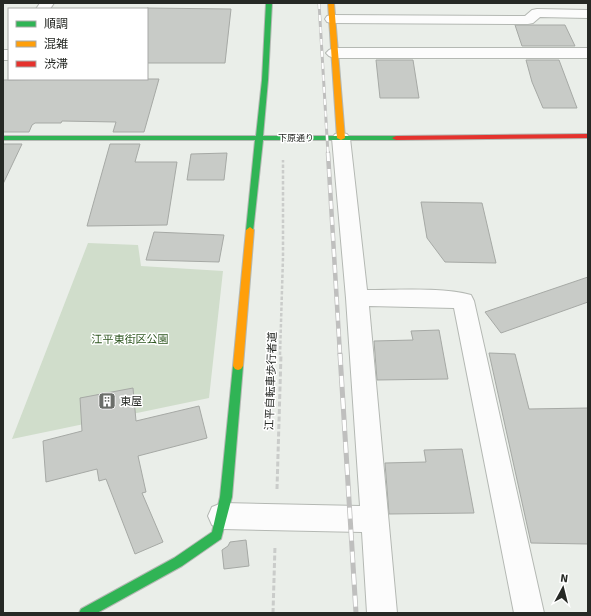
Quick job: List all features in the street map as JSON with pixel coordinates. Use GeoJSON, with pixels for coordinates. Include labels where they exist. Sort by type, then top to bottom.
{"type":"FeatureCollection","features":[{"type":"Feature","properties":{"kind":"street"},"geometry":{"type":"LineString","coordinates":[[85,613],[178,562],[217,535],[226,497],[258,138],[265,80],[269,3]]}},
{"type":"Feature","properties":{"kind":"street"},"geometry":{"type":"LineString","coordinates":[[331,3],[341,138],[357,298],[382,613]]}},
{"type":"Feature","properties":{"kind":"street"},"geometry":{"type":"LineString","coordinates":[[332,19],[528,20],[537,13],[588,14]]}},
{"type":"Feature","properties":{"kind":"street"},"geometry":{"type":"LineString","coordinates":[[334,53],[588,54]]}},
{"type":"Feature","properties":{"kind":"street","name":"下原通り"},"geometry":{"type":"LineString","coordinates":[[3,138],[588,136]]}},
{"type":"Feature","properties":{"kind":"street"},"geometry":{"type":"LineString","coordinates":[[357,298],[440,299],[463,301],[529,613]]}},
{"type":"Feature","properties":{"kind":"street"},"geometry":{"type":"LineString","coordinates":[[222,516],[374,519]]}},
{"type":"Feature","properties":{"kind":"path","name":"江平自転車歩行者道"},"geometry":{"type":"LineString","coordinates":[[273,613],[283,257],[283,157]]}},
{"type":"Feature","properties":{"kind":"green space","name":"江平東街区公園"},"geometry":{"type":"Polygon","coordinates":[[[88,243],[138,245],[141,266],[223,271],[209,398],[12,439],[88,243]]]}},
{"type":"Feature","properties":{"kind":"building"},"geometry":{"type":"Polygon","coordinates":[[[148,8],[231,9],[225,63],[148,63],[148,8]]]}},
{"type":"Feature","properties":{"kind":"building"},"geometry":{"type":"Polygon","coordinates":[[[515,25],[565,25],[575,46],[522,46],[515,25]]]}},
{"type":"Feature","properties":{"kind":"building"},"geometry":{"type":"Polygon","coordinates":[[[376,60],[413,60],[419,98],[380,98],[376,60]]]}},
{"type":"Feature","properties":{"kind":"building"},"geometry":{"type":"Polygon","coordinates":[[[526,60],[559,60],[577,108],[543,108],[532,82],[526,60]]]}},
{"type":"Feature","properties":{"kind":"building"},"geometry":{"type":"Polygon","coordinates":[[[159,79],[144,132],[113,132],[116,122],[62,121],[61,123],[35,123],[32,125],[29,132],[3,132],[3,80],[159,79]]]}},
{"type":"Feature","properties":{"kind":"building"},"geometry":{"type":"Polygon","coordinates":[[[3,144],[22,144],[3,184],[3,144]]]}},
{"type":"Feature","properties":{"kind":"building"},"geometry":{"type":"Polygon","coordinates":[[[110,144],[140,144],[135,162],[177,162],[167,225],[87,226],[110,144]]]}},
{"type":"Feature","properties":{"kind":"building"},"geometry":{"type":"Polygon","coordinates":[[[227,153],[224,180],[187,180],[191,154],[227,153]]]}},
{"type":"Feature","properties":{"kind":"building"},"geometry":{"type":"Polygon","coordinates":[[[421,202],[482,203],[496,263],[445,262],[427,238],[421,202]]]}},
{"type":"Feature","properties":{"kind":"building"},"geometry":{"type":"Polygon","coordinates":[[[154,232],[224,235],[219,262],[146,260],[154,232]]]}},
{"type":"Feature","properties":{"kind":"building"},"geometry":{"type":"Polygon","coordinates":[[[588,277],[588,302],[501,333],[485,312],[588,277]]]}},
{"type":"Feature","properties":{"kind":"building"},"geometry":{"type":"Polygon","coordinates":[[[439,330],[448,379],[377,380],[374,341],[413,340],[411,331],[439,330]]]}},
{"type":"Feature","properties":{"kind":"building"},"geometry":{"type":"Polygon","coordinates":[[[489,353],[515,354],[529,409],[588,408],[588,544],[531,543],[489,353]]]}},
{"type":"Feature","properties":{"kind":"building"},"geometry":{"type":"Polygon","coordinates":[[[133,388],[136,421],[199,406],[207,438],[138,456],[146,492],[142,493],[163,542],[135,554],[106,479],[99,481],[97,469],[46,482],[43,441],[82,431],[80,398],[133,388]]]}},
{"type":"Feature","properties":{"kind":"building"},"geometry":{"type":"Polygon","coordinates":[[[462,449],[474,513],[389,514],[385,463],[426,462],[424,450],[462,449]]]}},
{"type":"Feature","properties":{"kind":"building"},"geometry":{"type":"Polygon","coordinates":[[[246,540],[249,566],[224,569],[222,550],[228,546],[230,542],[246,540]]]}},
{"type":"Feature","properties":{"kind":"railway"},"geometry":{"type":"LineString","coordinates":[[319,3],[328,154]]}},
{"type":"Feature","properties":{"kind":"railway"},"geometry":{"type":"LineString","coordinates":[[328,153],[340,355]]}},
{"type":"Feature","properties":{"kind":"railway"},"geometry":{"type":"LineString","coordinates":[[340,354],[356,613]]}},
{"type":"Feature","properties":{"kind":"traffic: fast"},"geometry":{"type":"LineString","coordinates":[[250,230],[265,80],[269,3]]}},
{"type":"Feature","properties":{"kind":"traffic: fast"},"geometry":{"type":"LineString","coordinates":[[3,138],[396,138]]}},
{"type":"Feature","properties":{"kind":"traffic: fast"},"geometry":{"type":"LineString","coordinates":[[85,613],[178,562],[217,535],[226,497],[238,366]]}},
{"type":"Feature","properties":{"kind":"traffic: slow"},"geometry":{"type":"LineString","coordinates":[[331,3],[341,138]]}},
{"type":"Feature","properties":{"kind":"traffic: slow"},"geometry":{"type":"LineString","coordinates":[[238,366],[250,230]]}},
{"type":"Feature","properties":{"kind":"traffic: jam"},"geometry":{"type":"LineString","coordinates":[[396,138],[588,136]]}},
{"type":"Feature","properties":{"kind":"place","name":"東屋"},"geometry":{"type":"Point","coordinates":[107,401]}}]}
